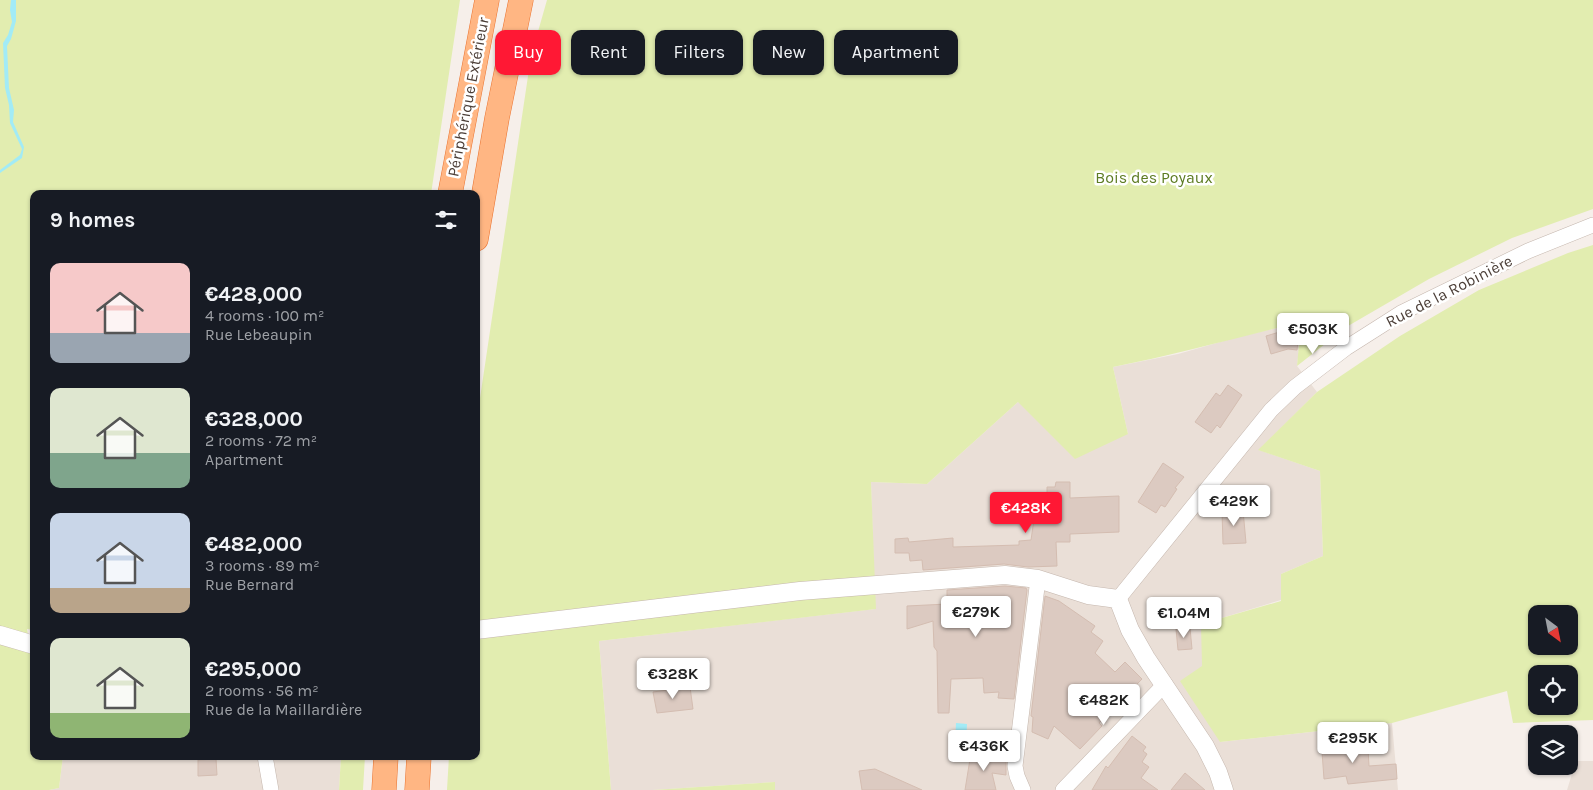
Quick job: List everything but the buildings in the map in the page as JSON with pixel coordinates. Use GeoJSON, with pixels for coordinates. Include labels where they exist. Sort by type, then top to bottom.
{"type":"FeatureCollection","features":[{"type":"Feature","properties":{"kind":"highway","name":"Périphérique Extérieur"},"geometry":{"type":"LineString","coordinates":[[451,190],[487,0]]}},
{"type":"Feature","properties":{"kind":"highway"},"geometry":{"type":"LineString","coordinates":[[480,215],[521,0]]}},
{"type":"Feature","properties":{"kind":"highway"},"geometry":{"type":"LineString","coordinates":[[384,790],[386,760]]}},
{"type":"Feature","properties":{"kind":"highway"},"geometry":{"type":"LineString","coordinates":[[417,790],[419,760]]}},
{"type":"Feature","properties":{"kind":"street","name":"Rue de la Robinière"},"geometry":{"type":"LineString","coordinates":[[1118,599],[1271,410],[1295,387],[1346,348],[1401,313],[1528,251],[1593,225]]}},
{"type":"Feature","properties":{"kind":"street"},"geometry":{"type":"LineString","coordinates":[[480,630],[826,589],[1005,575],[1038,579],[1088,596],[1118,599],[1130,630],[1146,658],[1205,746],[1218,772],[1224,790]]}},
{"type":"Feature","properties":{"kind":"street"},"geometry":{"type":"LineString","coordinates":[[1023,790],[1015,766],[1038,579]]}},
{"type":"Feature","properties":{"kind":"street"},"geometry":{"type":"LineString","coordinates":[[0,634],[30,644]]}},
{"type":"Feature","properties":{"kind":"street"},"geometry":{"type":"LineString","coordinates":[[1063,790],[1165,684]]}},
{"type":"Feature","properties":{"kind":"street"},"geometry":{"type":"LineString","coordinates":[[266,760],[271,790]]}},
{"type":"Feature","properties":{"kind":"shaded area"},"geometry":{"type":"Polygon","coordinates":[[[1302,322],[1297,366],[1317,392],[1259,450],[1320,471],[1323,556],[1281,574],[1281,600],[1202,624],[1220,742],[1392,723],[1398,790],[775,790],[775,782],[653,790],[611,790],[599,641],[875,609],[871,482],[927,484],[1018,402],[1128,434],[1113,367],[1178,354],[1302,322]]]}},
{"type":"Feature","properties":{"kind":"shaded area"},"geometry":{"type":"Polygon","coordinates":[[[62,760],[341,760],[339,790],[49,790],[59,788],[62,760]]]}},
{"type":"Feature","properties":{"kind":"shaded area"},"geometry":{"type":"Polygon","coordinates":[[[1578,761],[1593,761],[1593,790],[1567,790],[1572,775],[1578,775],[1578,761]]]}},
{"type":"Feature","properties":{"kind":"green space"},"geometry":{"type":"Polygon","coordinates":[[[0,0],[460,0],[432,190],[30,190],[30,629],[27,629],[30,647],[30,760],[62,760],[59,788],[49,790],[0,790],[0,0]]]}},
{"type":"Feature","properties":{"kind":"green space","name":"Bois des Poyaux"},"geometry":{"type":"Polygon","coordinates":[[[547,0],[1593,0],[1593,209],[1512,238],[1429,279],[1348,326],[1297,366],[1301,322],[1113,367],[1128,434],[1075,459],[1018,402],[927,484],[871,482],[876,609],[599,641],[611,790],[447,790],[449,760],[480,760],[480,398],[528,75],[561,75],[561,30],[538,30],[547,0]]]}},
{"type":"Feature","properties":{"kind":"green space"},"geometry":{"type":"Polygon","coordinates":[[[1593,245],[1593,720],[1513,723],[1507,691],[1392,723],[1220,742],[1180,681],[1202,666],[1201,624],[1281,601],[1281,574],[1323,556],[1320,471],[1258,450],[1317,392],[1400,336],[1479,290],[1568,253],[1593,245]]]}},
{"type":"Feature","properties":{"kind":"green space"},"geometry":{"type":"Polygon","coordinates":[[[341,760],[365,760],[363,790],[339,790],[341,760]]]}},
{"type":"Feature","properties":{"kind":"green space"},"geometry":{"type":"Polygon","coordinates":[[[775,782],[775,790],[653,790],[775,782]]]}},
{"type":"Feature","properties":{"kind":"water"},"geometry":{"type":"Polygon","coordinates":[[[11,0],[16,0],[16,21],[7,46],[9,88],[14,110],[13,122],[24,147],[22,158],[0,173],[0,170],[20,155],[22,149],[10,123],[9,105],[5,88],[3,43],[12,22],[11,0]]]}},
{"type":"Feature","properties":{"kind":"water"},"geometry":{"type":"Polygon","coordinates":[[[956,723],[967,724],[966,744],[955,743],[956,723]]]}}]}
